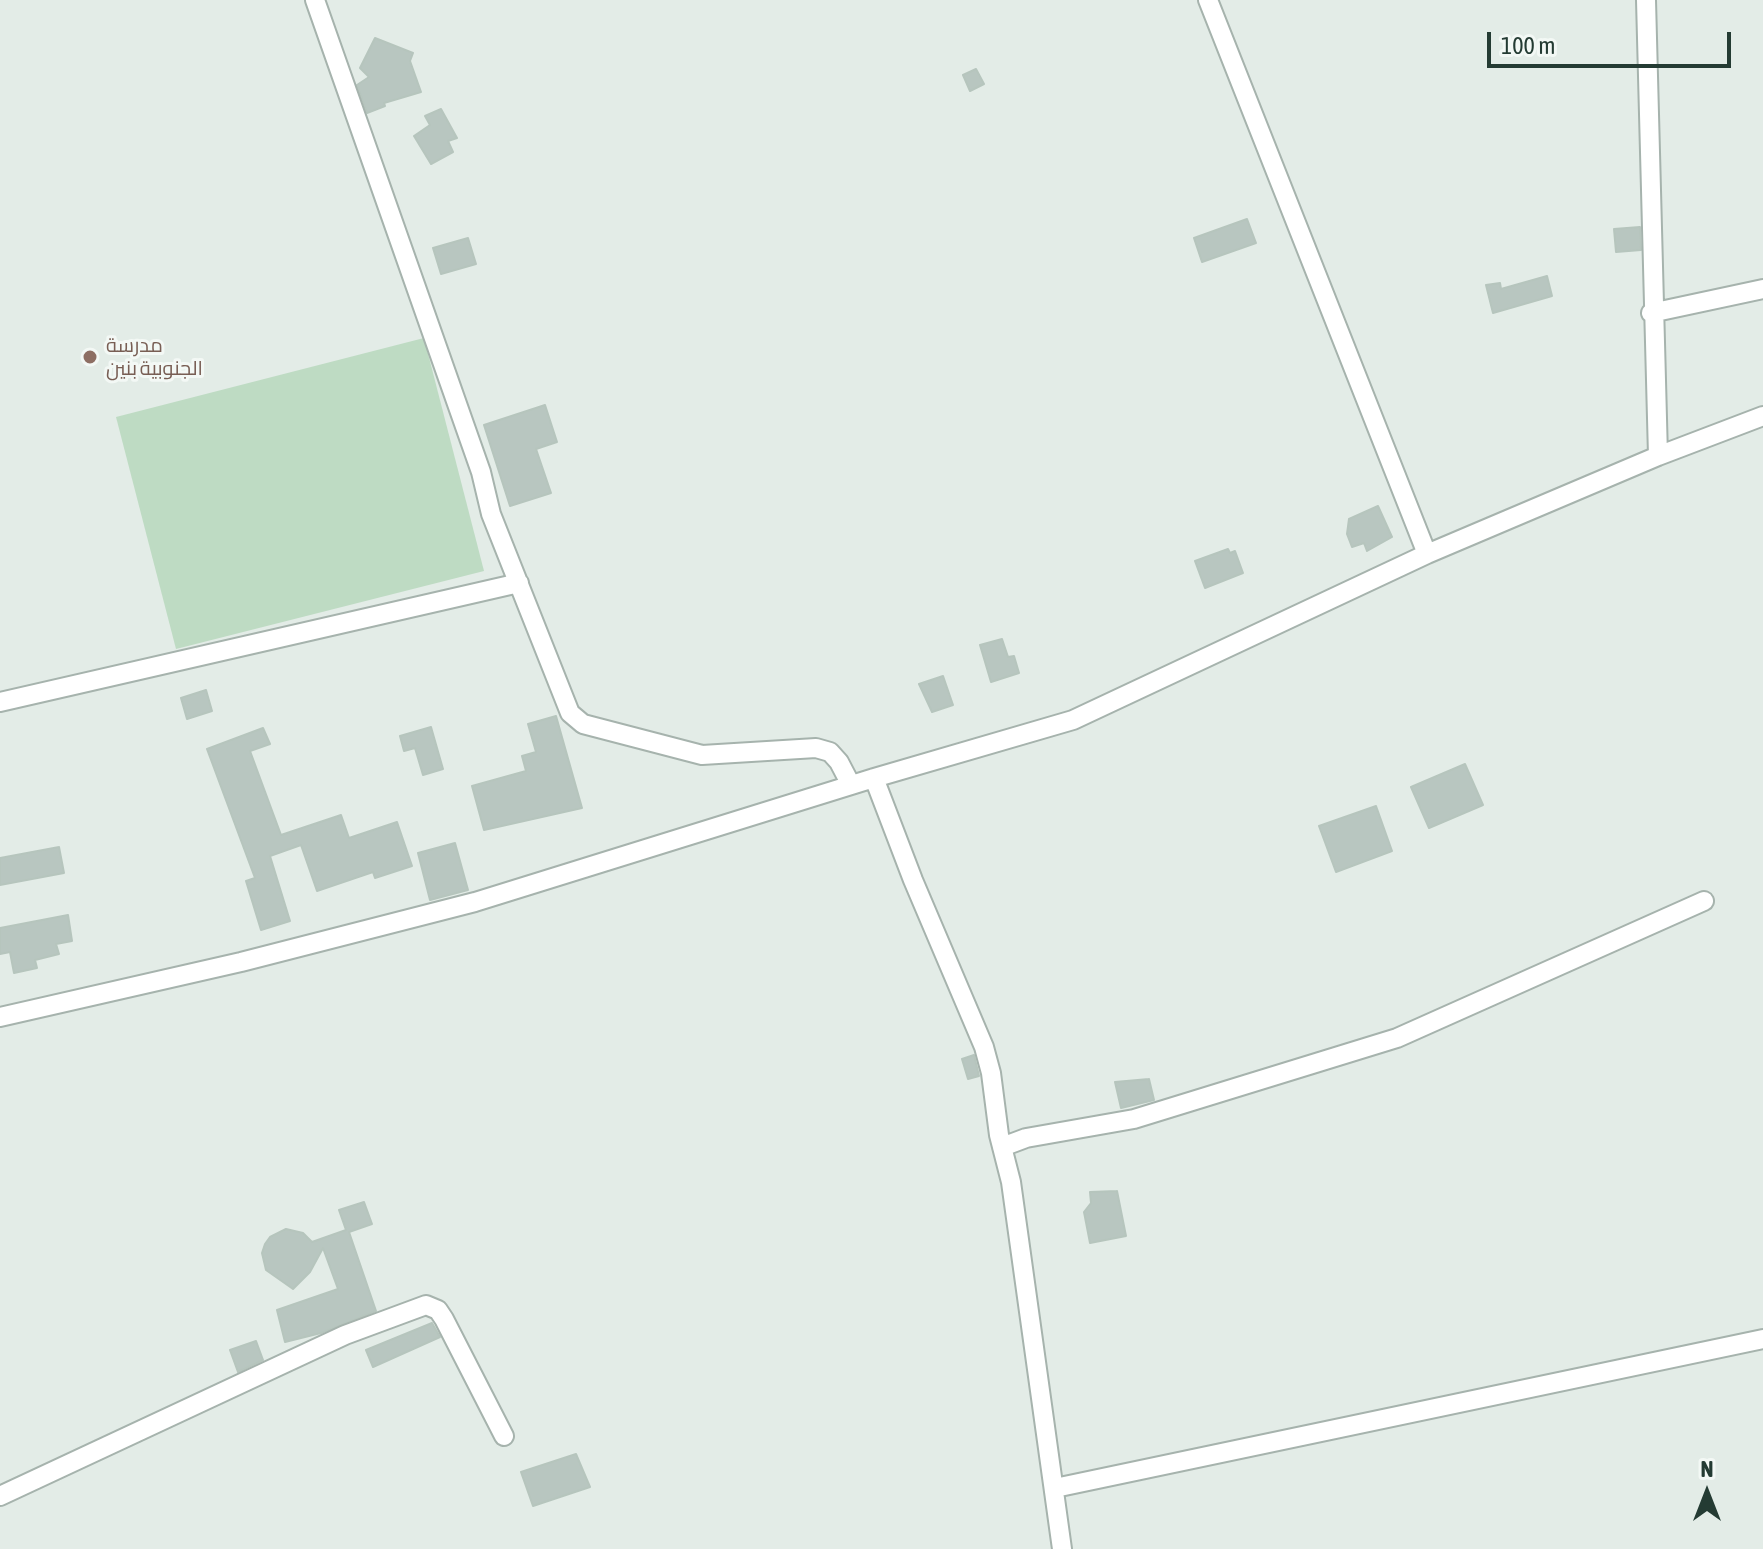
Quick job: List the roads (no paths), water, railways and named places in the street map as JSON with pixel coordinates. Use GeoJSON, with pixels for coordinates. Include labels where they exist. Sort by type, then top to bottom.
{"type":"FeatureCollection","features":[{"type":"Feature","properties":{"kind":"street"},"geometry":{"type":"LineString","coordinates":[[315,0],[481,472],[491,514],[570,713],[583,724],[702,755],[816,748],[830,752],[851,785]]}},
{"type":"Feature","properties":{"kind":"street"},"geometry":{"type":"LineString","coordinates":[[1208,0],[1427,554]]}},
{"type":"Feature","properties":{"kind":"street"},"geometry":{"type":"LineString","coordinates":[[1646,0],[1651,313],[1658,456]]}},
{"type":"Feature","properties":{"kind":"street"},"geometry":{"type":"LineString","coordinates":[[1651,313],[1763,289]]}},
{"type":"Feature","properties":{"kind":"street"},"geometry":{"type":"LineString","coordinates":[[0,1017],[241,962],[475,902],[874,778],[1073,720],[1427,554],[1658,456],[1763,416]]}},
{"type":"Feature","properties":{"kind":"street"},"geometry":{"type":"LineString","coordinates":[[0,702],[519,583]]}},
{"type":"Feature","properties":{"kind":"street"},"geometry":{"type":"LineString","coordinates":[[874,778],[907,867],[984,1047],[1011,1182],[1062,1549]]}},
{"type":"Feature","properties":{"kind":"street"},"geometry":{"type":"LineString","coordinates":[[1002,1147],[1026,1138],[1134,1119],[1397,1038],[1704,901]]}},
{"type":"Feature","properties":{"kind":"street"},"geometry":{"type":"LineString","coordinates":[[0,1496],[345,1335],[426,1305],[438,1310],[444,1319],[504,1436]]}},
{"type":"Feature","properties":{"kind":"street"},"geometry":{"type":"LineString","coordinates":[[1055,1488],[1763,1339]]}},
{"type":"Feature","properties":{"kind":"place","name":"مدرسة الجنوبية بنين"},"geometry":{"type":"Point","coordinates":[90,357]}}]}
